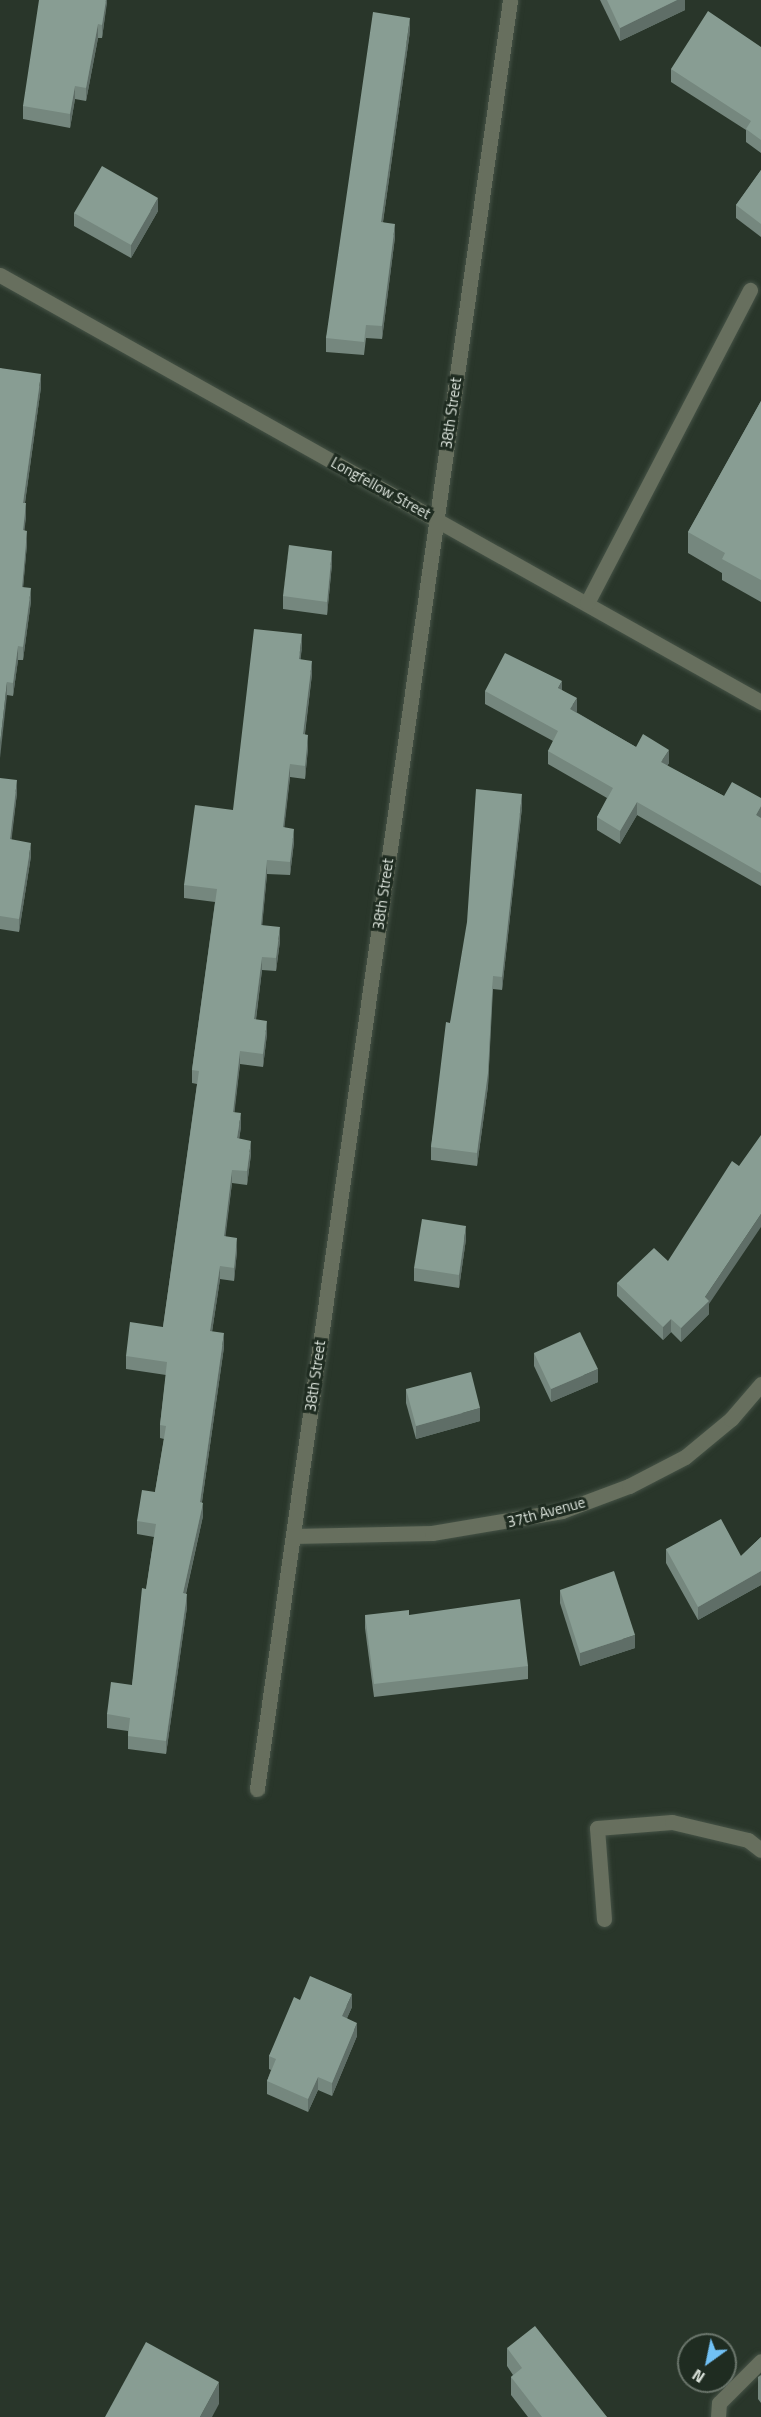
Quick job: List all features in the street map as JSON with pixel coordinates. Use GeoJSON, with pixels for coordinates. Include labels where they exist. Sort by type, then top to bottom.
{"type":"FeatureCollection","features":[{"type":"Feature","properties":{"kind":"street","name":"38th Street"},"geometry":{"type":"LineString","coordinates":[[257,1789],[510,0]]}},
{"type":"Feature","properties":{"kind":"street","name":"Longfellow Street"},"geometry":{"type":"LineString","coordinates":[[0,275],[761,702]]}},
{"type":"Feature","properties":{"kind":"street"},"geometry":{"type":"LineString","coordinates":[[587,603],[750,290]]}},
{"type":"Feature","properties":{"kind":"street","name":"37th Avenue"},"geometry":{"type":"LineString","coordinates":[[293,1536],[432,1533],[562,1511],[629,1486],[685,1457],[731,1419],[761,1384]]}},
{"type":"Feature","properties":{"kind":"street"},"geometry":{"type":"LineString","coordinates":[[604,1919],[597,1828],[672,1822],[748,1840],[761,1851]]}},
{"type":"Feature","properties":{"kind":"street"},"geometry":{"type":"LineString","coordinates":[[718,2417],[719,2403],[761,2361]]}},
{"type":"Feature","properties":{"kind":"building"},"geometry":{"type":"Polygon","coordinates":[[[39,0],[106,0],[102,25],[98,24],[86,88],[75,86],[70,114],[23,106],[39,0]]]}},
{"type":"Feature","properties":{"kind":"building"},"geometry":{"type":"Polygon","coordinates":[[[607,0],[677,0],[620,28],[607,0]]]}},
{"type":"Feature","properties":{"kind":"building"},"geometry":{"type":"Polygon","coordinates":[[[708,11],[761,47],[761,140],[746,129],[751,121],[671,69],[708,11]]]}},
{"type":"Feature","properties":{"kind":"building"},"geometry":{"type":"Polygon","coordinates":[[[373,12],[410,18],[381,222],[395,224],[382,326],[366,325],[364,342],[326,338],[373,12]]]}},
{"type":"Feature","properties":{"kind":"building"},"geometry":{"type":"Polygon","coordinates":[[[102,166],[158,198],[131,245],[74,213],[102,166]]]}},
{"type":"Feature","properties":{"kind":"building"},"geometry":{"type":"Polygon","coordinates":[[[761,170],[761,224],[736,205],[761,170]]]}},
{"type":"Feature","properties":{"kind":"building"},"geometry":{"type":"Polygon","coordinates":[[[0,368],[41,374],[23,503],[26,503],[23,530],[27,531],[22,587],[31,588],[23,647],[18,646],[13,683],[7,682],[0,744],[0,368]]]}},
{"type":"Feature","properties":{"kind":"building"},"geometry":{"type":"Polygon","coordinates":[[[761,401],[761,580],[722,559],[725,553],[688,532],[761,401]]]}},
{"type":"Feature","properties":{"kind":"building"},"geometry":{"type":"Polygon","coordinates":[[[289,545],[332,551],[327,602],[283,596],[289,545]]]}},
{"type":"Feature","properties":{"kind":"building"},"geometry":{"type":"Polygon","coordinates":[[[254,629],[302,634],[299,659],[312,661],[303,734],[308,735],[305,766],[290,764],[283,827],[294,829],[290,862],[267,860],[261,925],[280,927],[276,958],[262,957],[254,1019],[267,1021],[263,1054],[240,1051],[233,1112],[241,1113],[237,1138],[251,1141],[247,1171],[232,1170],[224,1236],[237,1238],[234,1268],[220,1266],[210,1331],[224,1333],[200,1502],[203,1503],[183,1593],[187,1594],[166,1741],[128,1736],[130,1718],[107,1714],[111,1682],[132,1685],[142,1588],[146,1589],[156,1524],[137,1521],[142,1490],[155,1492],[166,1426],[160,1425],[167,1362],[126,1356],[130,1322],[163,1327],[199,1071],[192,1070],[217,889],[184,885],[195,805],[233,810],[254,629]]]}},
{"type":"Feature","properties":{"kind":"building"},"geometry":{"type":"Polygon","coordinates":[[[505,653],[562,681],[558,688],[577,698],[570,709],[636,747],[643,734],[669,750],[661,762],[724,796],[732,782],[761,798],[761,806],[756,815],[761,818],[761,873],[637,802],[620,831],[597,817],[613,788],[548,751],[558,731],[485,691],[505,653]]]}},
{"type":"Feature","properties":{"kind":"building"},"geometry":{"type":"Polygon","coordinates":[[[0,778],[17,780],[10,839],[31,843],[19,919],[0,916],[0,778]]]}},
{"type":"Feature","properties":{"kind":"building"},"geometry":{"type":"Polygon","coordinates":[[[476,789],[522,794],[502,977],[493,976],[488,1073],[477,1153],[431,1147],[446,1022],[450,1023],[467,922],[476,789]]]}},
{"type":"Feature","properties":{"kind":"building"},"geometry":{"type":"Polygon","coordinates":[[[761,1135],[761,1214],[705,1297],[709,1301],[681,1328],[671,1319],[663,1327],[617,1283],[654,1248],[668,1261],[732,1161],[739,1166],[761,1135]]]}},
{"type":"Feature","properties":{"kind":"building"},"geometry":{"type":"Polygon","coordinates":[[[422,1219],[466,1226],[459,1275],[414,1268],[422,1219]]]}},
{"type":"Feature","properties":{"kind":"building"},"geometry":{"type":"Polygon","coordinates":[[[580,1332],[598,1369],[551,1389],[534,1353],[580,1332]]]}},
{"type":"Feature","properties":{"kind":"building"},"geometry":{"type":"Polygon","coordinates":[[[471,1372],[480,1408],[416,1426],[406,1389],[471,1372]]]}},
{"type":"Feature","properties":{"kind":"building"},"geometry":{"type":"Polygon","coordinates":[[[721,1519],[741,1556],[761,1537],[761,1571],[698,1607],[666,1549],[721,1519]]]}},
{"type":"Feature","properties":{"kind":"building"},"geometry":{"type":"Polygon","coordinates":[[[614,1571],[635,1635],[580,1653],[560,1590],[614,1571]]]}},
{"type":"Feature","properties":{"kind":"building"},"geometry":{"type":"Polygon","coordinates":[[[520,1599],[528,1666],[374,1684],[365,1615],[409,1610],[409,1615],[520,1599]]]}},
{"type":"Feature","properties":{"kind":"building"},"geometry":{"type":"Polygon","coordinates":[[[310,1976],[352,1994],[342,2016],[357,2023],[332,2083],[318,2077],[308,2099],[267,2081],[276,2059],[269,2056],[294,1997],[300,2000],[310,1976]]]}},
{"type":"Feature","properties":{"kind":"building"},"geometry":{"type":"Polygon","coordinates":[[[535,2326],[607,2417],[542,2417],[511,2377],[522,2368],[507,2348],[535,2326]]]}},
{"type":"Feature","properties":{"kind":"building"},"geometry":{"type":"Polygon","coordinates":[[[146,2342],[219,2382],[200,2417],[105,2417],[146,2342]]]}}]}
